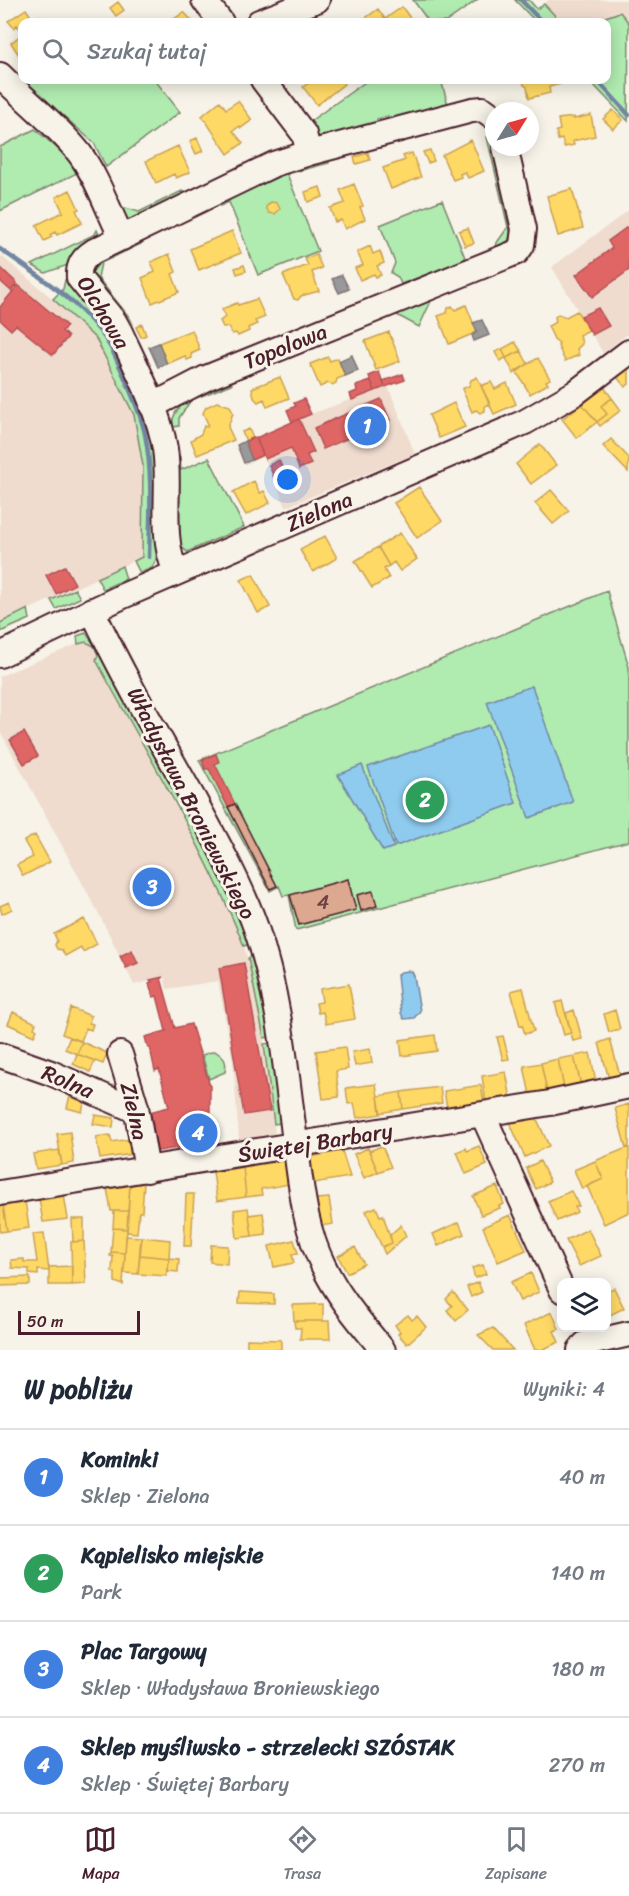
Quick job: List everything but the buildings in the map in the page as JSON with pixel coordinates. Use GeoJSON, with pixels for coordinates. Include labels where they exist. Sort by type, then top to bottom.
{"type":"FeatureCollection","features":[{"type":"Feature","properties":{"kind":"street"},"geometry":{"type":"LineString","coordinates":[[204,0],[218,18]]}},
{"type":"Feature","properties":{"kind":"street"},"geometry":{"type":"LineString","coordinates":[[270,18],[317,0]]}},
{"type":"Feature","properties":{"kind":"street"},"geometry":{"type":"LineString","coordinates":[[0,75],[69,141],[81,156],[96,181],[122,238]]}},
{"type":"Feature","properties":{"kind":"street"},"geometry":{"type":"LineString","coordinates":[[266,84],[304,134],[309,153]]}},
{"type":"Feature","properties":{"kind":"street","name":"Olchowa"},"geometry":{"type":"LineString","coordinates":[[152,406],[114,321],[84,287],[79,278],[78,270],[86,256],[258,171],[309,153],[472,110],[485,110]]}},
{"type":"Feature","properties":{"kind":"street","name":"Topolowa"},"geometry":{"type":"LineString","coordinates":[[152,406],[206,378],[512,255],[522,245],[524,229],[507,156]]}},
{"type":"Feature","properties":{"kind":"street","name":"Zielona"},"geometry":{"type":"LineString","coordinates":[[0,655],[176,572],[518,425],[575,393],[629,352]]}},
{"type":"Feature","properties":{"kind":"street"},"geometry":{"type":"LineString","coordinates":[[152,406],[165,448],[169,556],[176,572]]}},
{"type":"Feature","properties":{"kind":"street","name":"Władysława Broniewskiego"},"geometry":{"type":"LineString","coordinates":[[92,610],[217,843],[256,928],[271,976],[279,1021],[308,1223],[322,1265],[346,1305],[383,1350]]}},
{"type":"Feature","properties":{"kind":"street","name":"Zielna"},"geometry":{"type":"LineString","coordinates":[[120,1054],[136,1107],[147,1170]]}},
{"type":"Feature","properties":{"kind":"street","name":"Rolna"},"geometry":{"type":"LineString","coordinates":[[0,1055],[51,1073],[130,1108],[136,1107]]}},
{"type":"Feature","properties":{"kind":"street","name":"Świętej Barbary"},"geometry":{"type":"LineString","coordinates":[[0,1193],[483,1115],[629,1086]]}},
{"type":"Feature","properties":{"kind":"street"},"geometry":{"type":"LineString","coordinates":[[483,1115],[557,1281]]}},
{"type":"Feature","properties":{"kind":"street"},"geometry":{"type":"LineString","coordinates":[[583,1343],[629,1334]]}},
{"type":"Feature","properties":{"kind":"shaded area"},"geometry":{"type":"Polygon","coordinates":[[[549,0],[629,0],[629,23],[611,23],[611,18],[547,18],[537,9],[549,0]]]}},
{"type":"Feature","properties":{"kind":"shaded area"},"geometry":{"type":"Polygon","coordinates":[[[629,210],[629,333],[603,353],[552,267],[629,210]]]}},
{"type":"Feature","properties":{"kind":"shaded area"},"geometry":{"type":"Polygon","coordinates":[[[0,255],[96,339],[134,415],[143,466],[142,557],[0,623],[0,255]]]}},
{"type":"Feature","properties":{"kind":"shaded area"},"geometry":{"type":"Polygon","coordinates":[[[388,386],[415,454],[286,507],[256,438],[311,414],[388,386]]]}},
{"type":"Feature","properties":{"kind":"shaded area"},"geometry":{"type":"Polygon","coordinates":[[[86,642],[94,646],[98,655],[96,660],[204,858],[229,908],[244,946],[261,1016],[275,1134],[239,1140],[233,1062],[218,981],[167,989],[164,977],[134,985],[100,916],[0,731],[0,676],[86,642]]]}},
{"type":"Feature","properties":{"kind":"green space"},"geometry":{"type":"Polygon","coordinates":[[[413,0],[477,0],[452,18],[426,18],[413,0]]]}},
{"type":"Feature","properties":{"kind":"green space"},"geometry":{"type":"Polygon","coordinates":[[[515,0],[529,0],[537,9],[544,4],[557,18],[532,18],[515,0]]]}},
{"type":"Feature","properties":{"kind":"green space"},"geometry":{"type":"Polygon","coordinates":[[[620,12],[629,23],[628,121],[593,84],[611,84],[611,18],[603,18],[620,12]]]}},
{"type":"Feature","properties":{"kind":"green space"},"geometry":{"type":"Polygon","coordinates":[[[28,84],[158,84],[180,112],[106,167],[94,143],[28,84]]]}},
{"type":"Feature","properties":{"kind":"green space"},"geometry":{"type":"Polygon","coordinates":[[[362,84],[442,84],[449,108],[390,123],[388,116],[377,119],[379,127],[318,140],[302,112],[309,122],[362,84]]]}},
{"type":"Feature","properties":{"kind":"green space"},"geometry":{"type":"Polygon","coordinates":[[[35,129],[72,161],[77,173],[0,211],[0,147],[35,129]]]}},
{"type":"Feature","properties":{"kind":"green space"},"geometry":{"type":"Polygon","coordinates":[[[491,156],[494,156],[510,230],[508,242],[497,248],[496,244],[508,227],[491,156]]]}},
{"type":"Feature","properties":{"kind":"green space"},"geometry":{"type":"Polygon","coordinates":[[[328,160],[329,163],[287,174],[318,251],[258,275],[229,202],[220,206],[219,204],[287,173],[328,160]]]}},
{"type":"Feature","properties":{"kind":"green space"},"geometry":{"type":"Polygon","coordinates":[[[104,169],[122,207],[139,212],[182,191],[185,196],[126,223],[97,173],[104,169]]]}},
{"type":"Feature","properties":{"kind":"green space"},"geometry":{"type":"Polygon","coordinates":[[[442,200],[466,260],[401,284],[398,277],[391,273],[395,263],[380,225],[442,200]]]}},
{"type":"Feature","properties":{"kind":"green space"},"geometry":{"type":"Polygon","coordinates":[[[97,230],[101,239],[72,256],[68,265],[45,273],[32,265],[95,234],[97,230]]]}},
{"type":"Feature","properties":{"kind":"green space"},"geometry":{"type":"Polygon","coordinates":[[[140,242],[141,244],[101,263],[98,278],[130,318],[133,325],[131,326],[92,273],[96,267],[106,258],[140,242]]]}},
{"type":"Feature","properties":{"kind":"green space"},"geometry":{"type":"Polygon","coordinates":[[[65,280],[71,282],[119,347],[154,441],[157,550],[152,568],[140,573],[134,561],[142,557],[143,466],[134,415],[96,339],[53,299],[63,289],[65,280]]]}},
{"type":"Feature","properties":{"kind":"green space"},"geometry":{"type":"Polygon","coordinates":[[[432,299],[419,327],[395,314],[432,299]]]}},
{"type":"Feature","properties":{"kind":"green space"},"geometry":{"type":"Polygon","coordinates":[[[231,381],[232,384],[191,400],[179,418],[179,426],[173,427],[173,418],[184,403],[231,381]]]}},
{"type":"Feature","properties":{"kind":"green space"},"geometry":{"type":"Polygon","coordinates":[[[180,457],[181,470],[209,458],[244,527],[187,552],[181,546],[180,541],[178,458],[180,457]]]}},
{"type":"Feature","properties":{"kind":"green space"},"geometry":{"type":"Polygon","coordinates":[[[122,566],[126,579],[103,589],[97,578],[122,566]]]}},
{"type":"Feature","properties":{"kind":"green space"},"geometry":{"type":"Polygon","coordinates":[[[75,589],[80,598],[56,609],[51,600],[75,589]]]}},
{"type":"Feature","properties":{"kind":"green space"},"geometry":{"type":"Polygon","coordinates":[[[607,591],[629,667],[629,841],[296,930],[289,895],[283,896],[279,886],[270,891],[199,760],[607,591]]]}},
{"type":"Feature","properties":{"kind":"green space"},"geometry":{"type":"Polygon","coordinates":[[[28,609],[30,619],[0,632],[0,623],[28,609]]]}},
{"type":"Feature","properties":{"kind":"green space"},"geometry":{"type":"Polygon","coordinates":[[[86,633],[104,659],[224,881],[250,944],[244,946],[193,836],[96,660],[98,655],[94,646],[86,642],[78,644],[77,636],[86,633]]]}},
{"type":"Feature","properties":{"kind":"green space"},"geometry":{"type":"Polygon","coordinates":[[[253,957],[270,1037],[264,1038],[248,958],[253,957]]]}},
{"type":"Feature","properties":{"kind":"green space"},"geometry":{"type":"Polygon","coordinates":[[[270,1043],[280,1116],[280,1123],[274,1124],[264,1044],[270,1043]]]}},
{"type":"Feature","properties":{"kind":"green space"},"geometry":{"type":"Polygon","coordinates":[[[215,1051],[225,1060],[225,1072],[209,1079],[202,1055],[215,1051]]]}},
{"type":"Feature","properties":{"kind":"water"},"geometry":{"type":"Polygon","coordinates":[[[532,686],[573,802],[529,818],[487,702],[532,686]]]}},
{"type":"Feature","properties":{"kind":"water"},"geometry":{"type":"Polygon","coordinates":[[[489,725],[516,803],[396,846],[368,767],[489,725]]]}},
{"type":"Feature","properties":{"kind":"water"},"geometry":{"type":"Polygon","coordinates":[[[362,765],[394,847],[383,851],[338,775],[362,765]]]}},
{"type":"Feature","properties":{"kind":"water"},"geometry":{"type":"Polygon","coordinates":[[[408,971],[414,976],[420,1011],[414,1018],[404,1019],[401,1013],[397,975],[408,971]]]}},
{"type":"Feature","properties":{"kind":"waterway"},"geometry":{"type":"LineString","coordinates":[[521,0],[538,18]]}},
{"type":"Feature","properties":{"kind":"waterway"},"geometry":{"type":"LineString","coordinates":[[601,84],[629,115]]}},
{"type":"Feature","properties":{"kind":"waterway"},"geometry":{"type":"LineString","coordinates":[[0,249],[77,307],[103,335],[114,353],[141,419],[148,449],[149,557]]}},
{"type":"Feature","properties":{"kind":"place","name":"Kominki"},"geometry":{"type":"Point","coordinates":[367,426]}},
{"type":"Feature","properties":{"kind":"place","name":"Kąpielisko miejskie"},"geometry":{"type":"Point","coordinates":[425,800]}},
{"type":"Feature","properties":{"kind":"place","name":"Plac Targowy"},"geometry":{"type":"Point","coordinates":[152,887]}},
{"type":"Feature","properties":{"kind":"place","name":"Sklep myśliwsko - strzelecki SZÓSTAK"},"geometry":{"type":"Point","coordinates":[198,1133]}}]}
